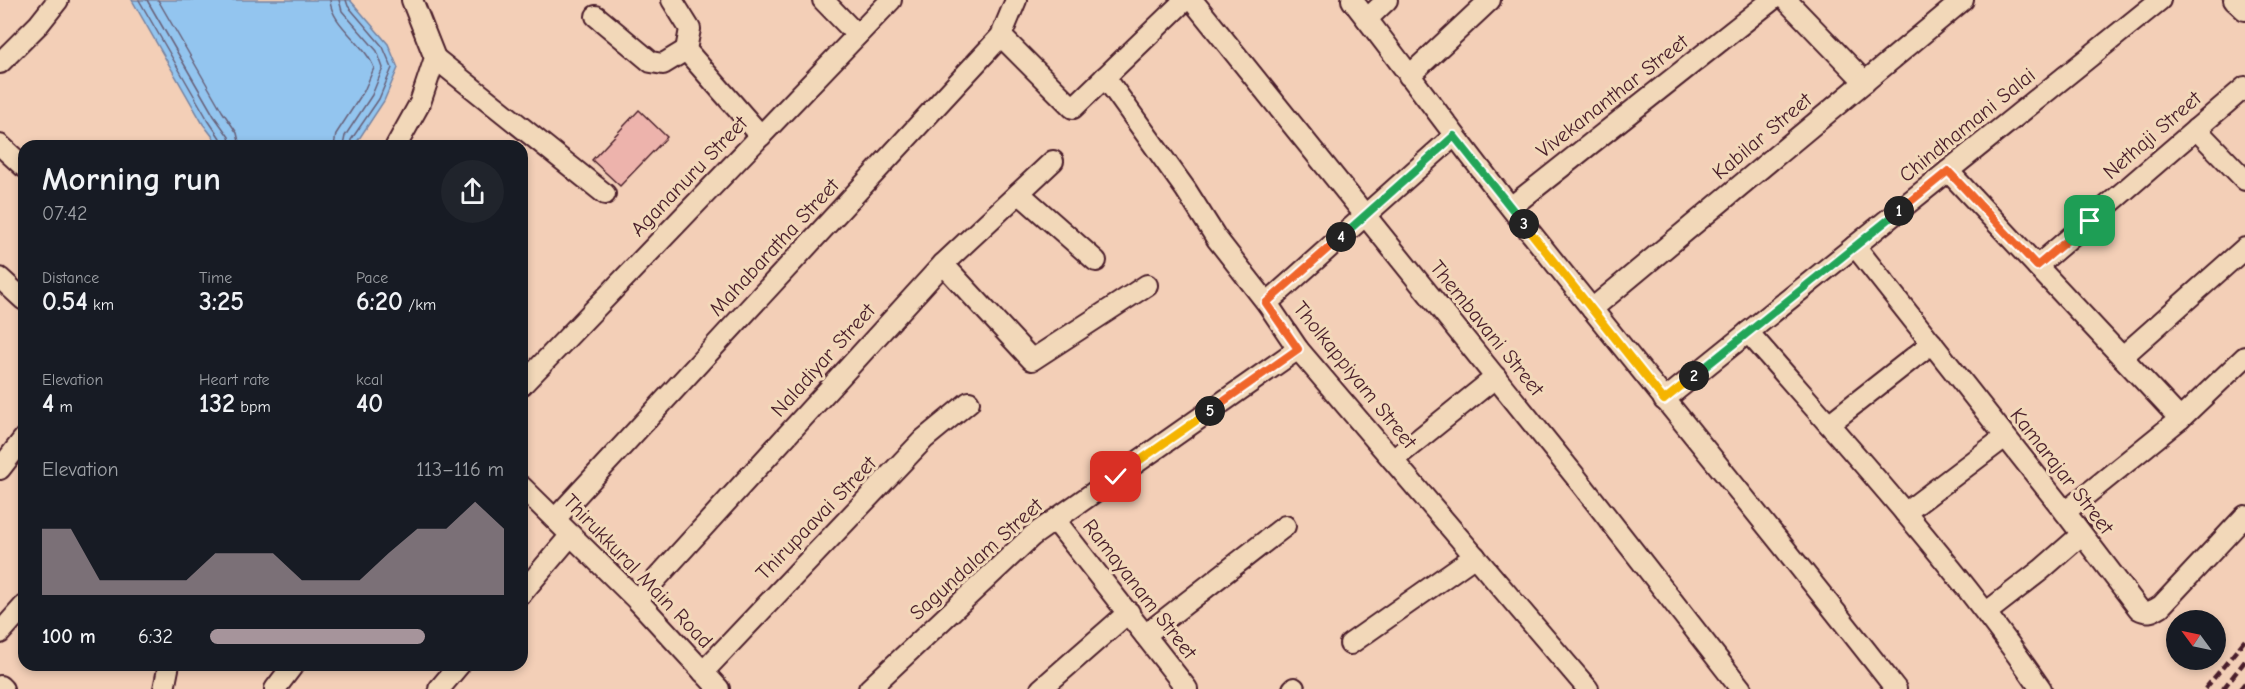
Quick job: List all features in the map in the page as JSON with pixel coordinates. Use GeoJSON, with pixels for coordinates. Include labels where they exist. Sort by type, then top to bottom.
{"type":"FeatureCollection","features":[{"type":"Feature","properties":{"kind":"street"},"geometry":{"type":"LineString","coordinates":[[0,63],[39,24],[58,0]]}},
{"type":"Feature","properties":{"kind":"street"},"geometry":{"type":"LineString","coordinates":[[412,0],[435,58],[605,194]]}},
{"type":"Feature","properties":{"kind":"street"},"geometry":{"type":"LineString","coordinates":[[596,16],[651,62],[663,64],[686,50],[690,29],[672,0]]}},
{"type":"Feature","properties":{"kind":"street"},"geometry":{"type":"LineString","coordinates":[[823,0],[857,35]]}},
{"type":"Feature","properties":{"kind":"street","name":"Agananuru Street"},"geometry":{"type":"LineString","coordinates":[[528,379],[891,0]]}},
{"type":"Feature","properties":{"kind":"street","name":"Mahabaratha Street"},"geometry":{"type":"LineString","coordinates":[[555,519],[1001,36],[1016,0]]}},
{"type":"Feature","properties":{"kind":"street"},"geometry":{"type":"LineString","coordinates":[[1001,36],[1073,108],[1185,0]]}},
{"type":"Feature","properties":{"kind":"street","name":"Thembavani Street"},"geometry":{"type":"LineString","coordinates":[[1192,0],[1496,377],[1741,689]]}},
{"type":"Feature","properties":{"kind":"street"},"geometry":{"type":"LineString","coordinates":[[1352,0],[1454,136],[1664,400],[1785,546],[1896,689]]}},
{"type":"Feature","properties":{"kind":"street"},"geometry":{"type":"LineString","coordinates":[[1367,19],[1387,0]]}},
{"type":"Feature","properties":{"kind":"street"},"geometry":{"type":"LineString","coordinates":[[1409,76],[1490,0]]}},
{"type":"Feature","properties":{"kind":"street","name":"Vivekananthar Street"},"geometry":{"type":"LineString","coordinates":[[1511,207],[1772,0]]}},
{"type":"Feature","properties":{"kind":"street"},"geometry":{"type":"LineString","coordinates":[[1786,0],[1865,82]]}},
{"type":"Feature","properties":{"kind":"street","name":"Kabilar Street"},"geometry":{"type":"LineString","coordinates":[[1592,309],[1963,0]]}},
{"type":"Feature","properties":{"kind":"street","name":"Chindhamani Salai"},"geometry":{"type":"LineString","coordinates":[[1664,400],[2160,0]]}},
{"type":"Feature","properties":{"kind":"street"},"geometry":{"type":"LineString","coordinates":[[2234,0],[2245,10]]}},
{"type":"Feature","properties":{"kind":"street"},"geometry":{"type":"LineString","coordinates":[[686,50],[761,136]]}},
{"type":"Feature","properties":{"kind":"street"},"geometry":{"type":"LineString","coordinates":[[399,140],[420,103],[435,58]]}},
{"type":"Feature","properties":{"kind":"street","name":"Tholkappiyam Street"},"geometry":{"type":"LineString","coordinates":[[1105,77],[1186,190],[1217,238],[1298,349],[1588,689]]}},
{"type":"Feature","properties":{"kind":"street","name":"Nethaji Street"},"geometry":{"type":"LineString","coordinates":[[2037,266],[2245,87]]}},
{"type":"Feature","properties":{"kind":"street"},"geometry":{"type":"LineString","coordinates":[[2196,129],[2245,180]]}},
{"type":"Feature","properties":{"kind":"street"},"geometry":{"type":"LineString","coordinates":[[1266,303],[1454,136]]}},
{"type":"Feature","properties":{"kind":"street"},"geometry":{"type":"LineString","coordinates":[[0,145],[18,162]]}},
{"type":"Feature","properties":{"kind":"street","name":"Naladiyar Street"},"geometry":{"type":"LineString","coordinates":[[637,600],[943,264],[1053,161]]}},
{"type":"Feature","properties":{"kind":"street"},"geometry":{"type":"LineString","coordinates":[[1948,171],[2180,419]]}},
{"type":"Feature","properties":{"kind":"street"},"geometry":{"type":"LineString","coordinates":[[1019,193],[1096,261]]}},
{"type":"Feature","properties":{"kind":"street","name":"Kamarajar Street"},"geometry":{"type":"LineString","coordinates":[[1855,246],[2065,512],[2134,604],[2145,613],[2153,611],[2167,600],[2245,516]]}},
{"type":"Feature","properties":{"kind":"street"},"geometry":{"type":"LineString","coordinates":[[2122,357],[2245,248]]}},
{"type":"Feature","properties":{"kind":"street"},"geometry":{"type":"LineString","coordinates":[[943,264],[1032,360],[1147,285]]}},
{"type":"Feature","properties":{"kind":"street"},"geometry":{"type":"LineString","coordinates":[[0,278],[18,294]]}},
{"type":"Feature","properties":{"kind":"street"},"geometry":{"type":"LineString","coordinates":[[1748,332],[1905,513],[1987,612],[2041,689]]}},
{"type":"Feature","properties":{"kind":"street"},"geometry":{"type":"LineString","coordinates":[[1829,424],[1932,343]]}},
{"type":"Feature","properties":{"kind":"street","name":"Sagundalam Street"},"geometry":{"type":"LineString","coordinates":[[869,689],[1032,536],[1298,349]]}},
{"type":"Feature","properties":{"kind":"street"},"geometry":{"type":"LineString","coordinates":[[2065,512],[2180,419],[2245,357]]}},
{"type":"Feature","properties":{"kind":"street"},"geometry":{"type":"LineString","coordinates":[[1393,459],[1496,377]]}},
{"type":"Feature","properties":{"kind":"street","name":"Thirupaavai Street"},"geometry":{"type":"LineString","coordinates":[[703,672],[924,439],[969,402]]}},
{"type":"Feature","properties":{"kind":"street"},"geometry":{"type":"LineString","coordinates":[[1905,513],[2005,436]]}},
{"type":"Feature","properties":{"kind":"street"},"geometry":{"type":"LineString","coordinates":[[0,469],[18,446]]}},
{"type":"Feature","properties":{"kind":"street","name":"Thirukkural Main Road"},"geometry":{"type":"LineString","coordinates":[[528,493],[637,600],[719,689]]}},
{"type":"Feature","properties":{"kind":"street","name":"Ramayanam Street"},"geometry":{"type":"LineString","coordinates":[[1055,519],[1187,689]]}},
{"type":"Feature","properties":{"kind":"street"},"geometry":{"type":"LineString","coordinates":[[1145,635],[1285,526]]}},
{"type":"Feature","properties":{"kind":"street"},"geometry":{"type":"LineString","coordinates":[[528,585],[571,535]]}},
{"type":"Feature","properties":{"kind":"street"},"geometry":{"type":"LineString","coordinates":[[1987,612],[2081,535]]}},
{"type":"Feature","properties":{"kind":"street"},"geometry":{"type":"LineString","coordinates":[[1350,644],[1475,556]]}},
{"type":"Feature","properties":{"kind":"street"},"geometry":{"type":"LineString","coordinates":[[1041,689],[1129,612]]}},
{"type":"Feature","properties":{"kind":"street"},"geometry":{"type":"LineString","coordinates":[[0,633],[18,613]]}},
{"type":"Feature","properties":{"kind":"street"},"geometry":{"type":"LineString","coordinates":[[164,689],[168,671]]}},
{"type":"Feature","properties":{"kind":"street"},"geometry":{"type":"LineString","coordinates":[[275,689],[289,671]]}},
{"type":"Feature","properties":{"kind":"street"},"geometry":{"type":"LineString","coordinates":[[439,689],[454,671]]}},
{"type":"Feature","properties":{"kind":"street"},"geometry":{"type":"LineString","coordinates":[[0,686],[3,689]]}},
{"type":"Feature","properties":{"kind":"water"},"geometry":{"type":"Polygon","coordinates":[[[132,0],[350,0],[388,44],[398,68],[384,101],[358,140],[215,140],[203,124],[132,0]]]}},
{"type":"Feature","properties":{"kind":"building"},"geometry":{"type":"Polygon","coordinates":[[[639,110],[667,137],[620,186],[592,160],[639,110]]]}},
{"type":"Feature","properties":{"kind":"railway"},"geometry":{"type":"LineString","coordinates":[[2205,689],[2245,640]]}},
{"type":"Feature","properties":{"kind":"railway"},"geometry":{"type":"LineString","coordinates":[[2223,689],[2245,661]]}},
{"type":"Feature","properties":{"kind":"railway"},"geometry":{"type":"LineString","coordinates":[[2240,689],[2245,683]]}},
{"type":"Feature","properties":{"kind":"route"},"geometry":{"type":"LineString","coordinates":[[1116,477],[1298,349],[1266,303],[1454,136],[1664,400],[1948,171],[2037,266],[2090,221]]}}]}
